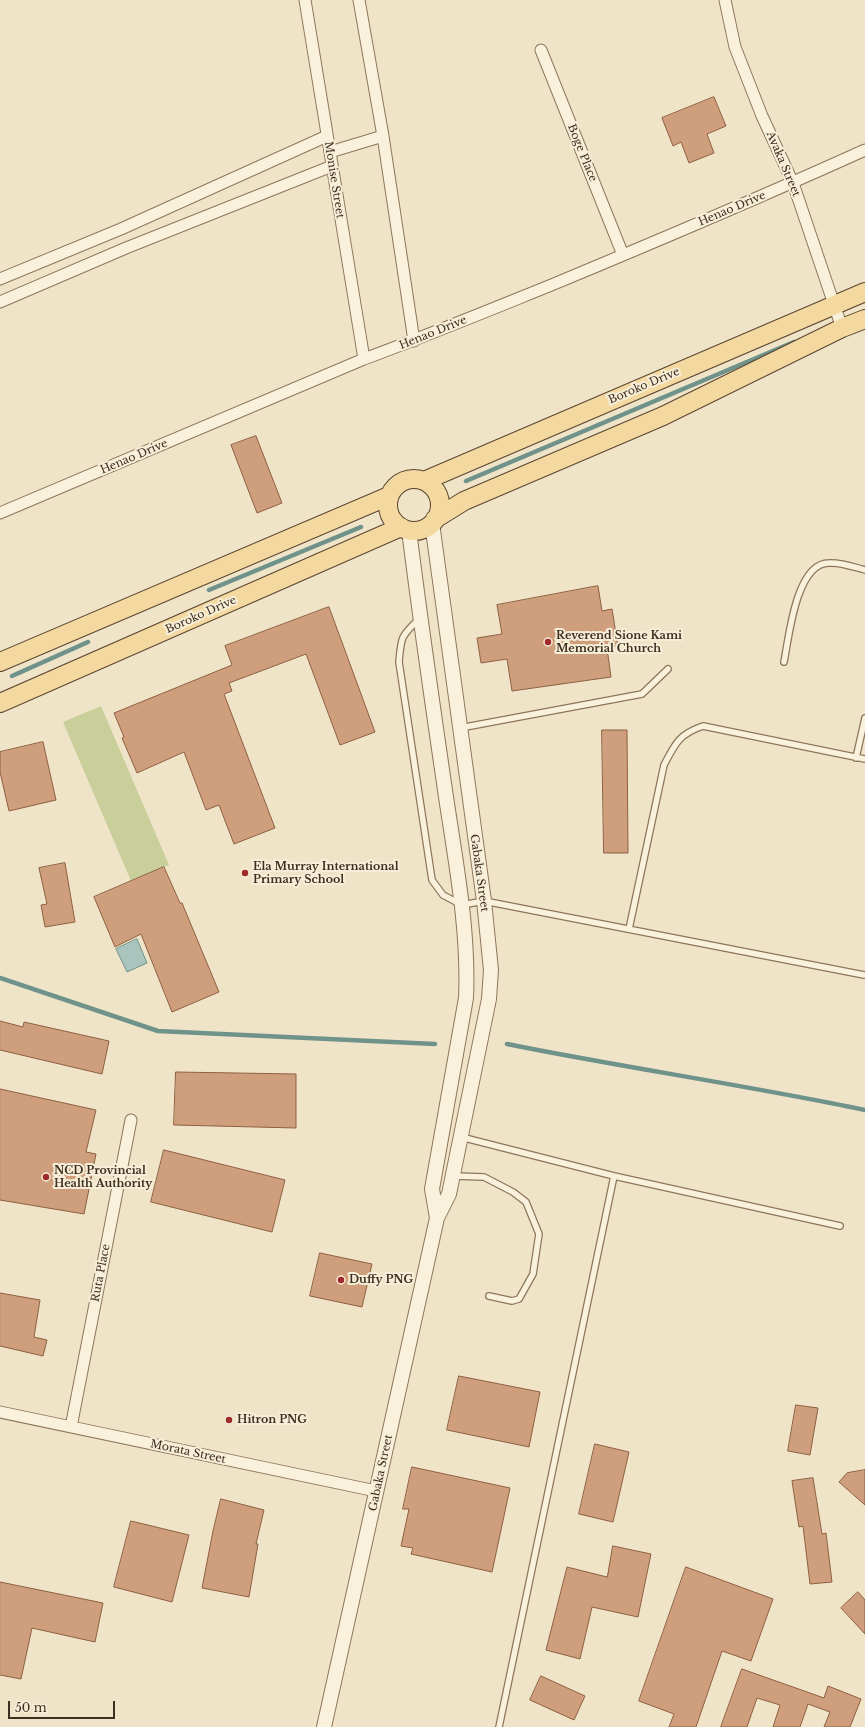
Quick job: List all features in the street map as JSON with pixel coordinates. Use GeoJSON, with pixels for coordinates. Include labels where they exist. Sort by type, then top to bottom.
{"type":"FeatureCollection","features":[{"type":"Feature","properties":{"kind":"main road","name":"Boroko Drive"},"geometry":{"type":"LineString","coordinates":[[424,481],[865,292]]}},
{"type":"Feature","properties":{"kind":"main road"},"geometry":{"type":"LineString","coordinates":[[433,521],[439,507],[437,494],[434,488],[424,481],[416,479],[407,480],[394,488],[389,496],[388,508],[394,522],[405,529],[422,529],[464,501],[663,416],[842,328],[865,319]]}},
{"type":"Feature","properties":{"kind":"main road"},"geometry":{"type":"LineString","coordinates":[[0,662],[389,496]]}},
{"type":"Feature","properties":{"kind":"main road","name":"Boroko Drive"},"geometry":{"type":"LineString","coordinates":[[0,702],[405,529]]}},
{"type":"Feature","properties":{"kind":"street","name":"Monise Street"},"geometry":{"type":"LineString","coordinates":[[305,0],[364,360]]}},
{"type":"Feature","properties":{"kind":"street"},"geometry":{"type":"LineString","coordinates":[[359,0],[383,136],[414,341]]}},
{"type":"Feature","properties":{"kind":"street","name":"Avaka Street"},"geometry":{"type":"LineString","coordinates":[[725,0],[735,47],[762,116],[793,183],[842,328]]}},
{"type":"Feature","properties":{"kind":"street","name":"Boge Place"},"geometry":{"type":"LineString","coordinates":[[541,50],[623,255]]}},
{"type":"Feature","properties":{"kind":"street"},"geometry":{"type":"LineString","coordinates":[[0,279],[121,229],[327,136]]}},
{"type":"Feature","properties":{"kind":"street"},"geometry":{"type":"LineString","coordinates":[[330,152],[383,136]]}},
{"type":"Feature","properties":{"kind":"street","name":"Henao Drive"},"geometry":{"type":"LineString","coordinates":[[0,513],[364,360],[623,255],[793,183],[865,150]]}},
{"type":"Feature","properties":{"kind":"street"},"geometry":{"type":"LineString","coordinates":[[0,302],[126,248],[332,166]]}},
{"type":"Feature","properties":{"kind":"street","name":"Gabaka Street"},"geometry":{"type":"LineString","coordinates":[[324,1727],[437,1218],[449,1194],[489,999],[491,970],[484,901],[433,521]]}},
{"type":"Feature","properties":{"kind":"street","name":"Gabaka Street"},"geometry":{"type":"LineString","coordinates":[[405,529],[420,619],[462,905],[467,971],[466,998],[432,1189],[437,1218]]}},
{"type":"Feature","properties":{"kind":"street","name":"Ruta Place"},"geometry":{"type":"LineString","coordinates":[[72,1427],[131,1120]]}},
{"type":"Feature","properties":{"kind":"street","name":"Morata Street"},"geometry":{"type":"LineString","coordinates":[[0,1412],[376,1491]]}},
{"type":"Feature","properties":{"kind":"lane"},"geometry":{"type":"LineString","coordinates":[[784,662],[798,595],[810,572],[818,565],[829,563],[865,570]]}},
{"type":"Feature","properties":{"kind":"lane"},"geometry":{"type":"LineString","coordinates":[[420,619],[405,632],[400,644],[399,662],[432,880],[443,895],[462,905],[484,901],[864,974]]}},
{"type":"Feature","properties":{"kind":"lane"},"geometry":{"type":"LineString","coordinates":[[460,728],[642,694],[668,669]]}},
{"type":"Feature","properties":{"kind":"lane"},"geometry":{"type":"LineString","coordinates":[[856,758],[865,718]]}},
{"type":"Feature","properties":{"kind":"lane"},"geometry":{"type":"LineString","coordinates":[[629,929],[664,766],[675,743],[684,734],[703,726],[865,760]]}},
{"type":"Feature","properties":{"kind":"lane"},"geometry":{"type":"LineString","coordinates":[[461,1137],[614,1176],[840,1226]]}},
{"type":"Feature","properties":{"kind":"lane"},"geometry":{"type":"LineString","coordinates":[[453,1176],[484,1177],[513,1192],[526,1202],[539,1234],[533,1274],[518,1298],[512,1302],[489,1296]]}},
{"type":"Feature","properties":{"kind":"lane"},"geometry":{"type":"LineString","coordinates":[[499,1727],[614,1176]]}},
{"type":"Feature","properties":{"kind":"green space"},"geometry":{"type":"Polygon","coordinates":[[[101,706],[169,865],[131,881],[63,722],[101,706]]]}},
{"type":"Feature","properties":{"kind":"water"},"geometry":{"type":"Polygon","coordinates":[[[137,939],[147,963],[127,972],[116,949],[137,939]]]}},
{"type":"Feature","properties":{"kind":"building"},"geometry":{"type":"Polygon","coordinates":[[[714,97],[726,126],[707,134],[714,153],[689,163],[681,142],[673,146],[662,118],[714,97]]]}},
{"type":"Feature","properties":{"kind":"building"},"geometry":{"type":"Polygon","coordinates":[[[256,436],[282,503],[257,513],[231,445],[256,436]]]}},
{"type":"Feature","properties":{"kind":"building","name":"Reverend Sione Kami Memorial Church"},"geometry":{"type":"Polygon","coordinates":[[[598,586],[602,611],[612,609],[618,646],[607,648],[611,677],[512,691],[507,659],[481,663],[477,638],[502,634],[497,605],[598,586]]]}},
{"type":"Feature","properties":{"kind":"building"},"geometry":{"type":"Polygon","coordinates":[[[329,607],[375,732],[340,745],[306,654],[229,683],[232,691],[224,694],[275,828],[234,844],[219,805],[206,810],[184,752],[137,773],[122,738],[124,737],[114,713],[232,665],[225,646],[329,607]]]}},
{"type":"Feature","properties":{"kind":"building"},"geometry":{"type":"Polygon","coordinates":[[[602,730],[627,730],[628,853],[604,853],[602,730]]]}},
{"type":"Feature","properties":{"kind":"building"},"geometry":{"type":"Polygon","coordinates":[[[43,742],[56,800],[9,811],[0,772],[0,752],[43,742]]]}},
{"type":"Feature","properties":{"kind":"building"},"geometry":{"type":"Polygon","coordinates":[[[65,863],[75,922],[45,927],[41,905],[47,904],[39,868],[65,863]]]}},
{"type":"Feature","properties":{"kind":"building"},"geometry":{"type":"Polygon","coordinates":[[[164,867],[180,903],[182,903],[219,992],[172,1012],[141,934],[115,947],[94,897],[164,867]]]}},
{"type":"Feature","properties":{"kind":"building"},"geometry":{"type":"Polygon","coordinates":[[[0,1021],[23,1027],[24,1022],[109,1041],[102,1074],[0,1050],[0,1021]]]}},
{"type":"Feature","properties":{"kind":"building"},"geometry":{"type":"Polygon","coordinates":[[[176,1072],[296,1074],[296,1128],[174,1125],[176,1072]]]}},
{"type":"Feature","properties":{"kind":"building"},"geometry":{"type":"Polygon","coordinates":[[[0,1089],[96,1110],[86,1152],[96,1154],[84,1214],[0,1200],[0,1089]]]}},
{"type":"Feature","properties":{"kind":"building"},"geometry":{"type":"Polygon","coordinates":[[[164,1150],[285,1180],[272,1232],[151,1202],[164,1150]]]}},
{"type":"Feature","properties":{"kind":"building","name":"Duffy PNG"},"geometry":{"type":"Polygon","coordinates":[[[320,1253],[372,1264],[362,1307],[310,1296],[320,1253]]]}},
{"type":"Feature","properties":{"kind":"building"},"geometry":{"type":"Polygon","coordinates":[[[0,1293],[40,1300],[34,1337],[47,1340],[43,1356],[0,1346],[0,1293]]]}},
{"type":"Feature","properties":{"kind":"building"},"geometry":{"type":"Polygon","coordinates":[[[459,1376],[540,1392],[529,1447],[447,1430],[459,1376]]]}},
{"type":"Feature","properties":{"kind":"building"},"geometry":{"type":"Polygon","coordinates":[[[796,1405],[818,1408],[810,1455],[788,1451],[796,1405]]]}},
{"type":"Feature","properties":{"kind":"building"},"geometry":{"type":"Polygon","coordinates":[[[595,1444],[629,1452],[613,1522],[579,1514],[595,1444]]]}},
{"type":"Feature","properties":{"kind":"building"},"geometry":{"type":"Polygon","coordinates":[[[412,1467],[510,1488],[492,1572],[411,1554],[413,1548],[401,1546],[409,1509],[403,1509],[412,1467]]]}},
{"type":"Feature","properties":{"kind":"building"},"geometry":{"type":"Polygon","coordinates":[[[865,1470],[865,1505],[839,1482],[847,1473],[865,1470]]]}},
{"type":"Feature","properties":{"kind":"building"},"geometry":{"type":"Polygon","coordinates":[[[813,1478],[822,1534],[826,1533],[832,1582],[810,1584],[803,1526],[799,1527],[792,1481],[813,1478]]]}},
{"type":"Feature","properties":{"kind":"building"},"geometry":{"type":"Polygon","coordinates":[[[221,1499],[264,1510],[256,1544],[258,1544],[249,1597],[202,1588],[221,1499]]]}},
{"type":"Feature","properties":{"kind":"building"},"geometry":{"type":"Polygon","coordinates":[[[131,1521],[189,1535],[172,1602],[114,1587],[131,1521]]]}},
{"type":"Feature","properties":{"kind":"building"},"geometry":{"type":"Polygon","coordinates":[[[613,1546],[651,1554],[638,1617],[592,1607],[580,1659],[546,1650],[567,1567],[607,1577],[613,1546]]]}},
{"type":"Feature","properties":{"kind":"building"},"geometry":{"type":"Polygon","coordinates":[[[686,1567],[773,1599],[751,1661],[722,1651],[696,1727],[669,1727],[674,1714],[639,1701],[686,1567]]]}},
{"type":"Feature","properties":{"kind":"building"},"geometry":{"type":"Polygon","coordinates":[[[0,1582],[103,1603],[95,1642],[32,1628],[21,1679],[0,1675],[0,1582]]]}},
{"type":"Feature","properties":{"kind":"building"},"geometry":{"type":"Polygon","coordinates":[[[858,1592],[865,1600],[865,1634],[841,1608],[858,1592]]]}},
{"type":"Feature","properties":{"kind":"building"},"geometry":{"type":"Polygon","coordinates":[[[742,1669],[824,1698],[828,1686],[861,1699],[850,1727],[824,1727],[830,1712],[808,1704],[800,1727],[773,1727],[780,1705],[757,1698],[747,1727],[721,1727],[742,1669]]]}},
{"type":"Feature","properties":{"kind":"building"},"geometry":{"type":"Polygon","coordinates":[[[541,1676],[585,1696],[574,1720],[530,1700],[541,1676]]]}},
{"type":"Feature","properties":{"kind":"waterway"},"geometry":{"type":"LineString","coordinates":[[466,481],[794,342]]}},
{"type":"Feature","properties":{"kind":"waterway"},"geometry":{"type":"LineString","coordinates":[[209,590],[361,527]]}},
{"type":"Feature","properties":{"kind":"waterway"},"geometry":{"type":"LineString","coordinates":[[12,676],[88,642]]}},
{"type":"Feature","properties":{"kind":"waterway"},"geometry":{"type":"LineString","coordinates":[[0,978],[158,1031],[435,1044]]}},
{"type":"Feature","properties":{"kind":"waterway"},"geometry":{"type":"LineString","coordinates":[[507,1044],[865,1110]]}},
{"type":"Feature","properties":{"kind":"place","name":"Reverend Sione Kami Memorial Church"},"geometry":{"type":"Point","coordinates":[548,642]}},
{"type":"Feature","properties":{"kind":"place","name":"Ela Murray International Primary School"},"geometry":{"type":"Point","coordinates":[245,873]}},
{"type":"Feature","properties":{"kind":"place","name":"NCD Provincial Health Authority"},"geometry":{"type":"Point","coordinates":[46,1177]}},
{"type":"Feature","properties":{"kind":"place","name":"Duffy PNG"},"geometry":{"type":"Point","coordinates":[341,1280]}},
{"type":"Feature","properties":{"kind":"place","name":"Hitron PNG"},"geometry":{"type":"Point","coordinates":[229,1420]}}]}
